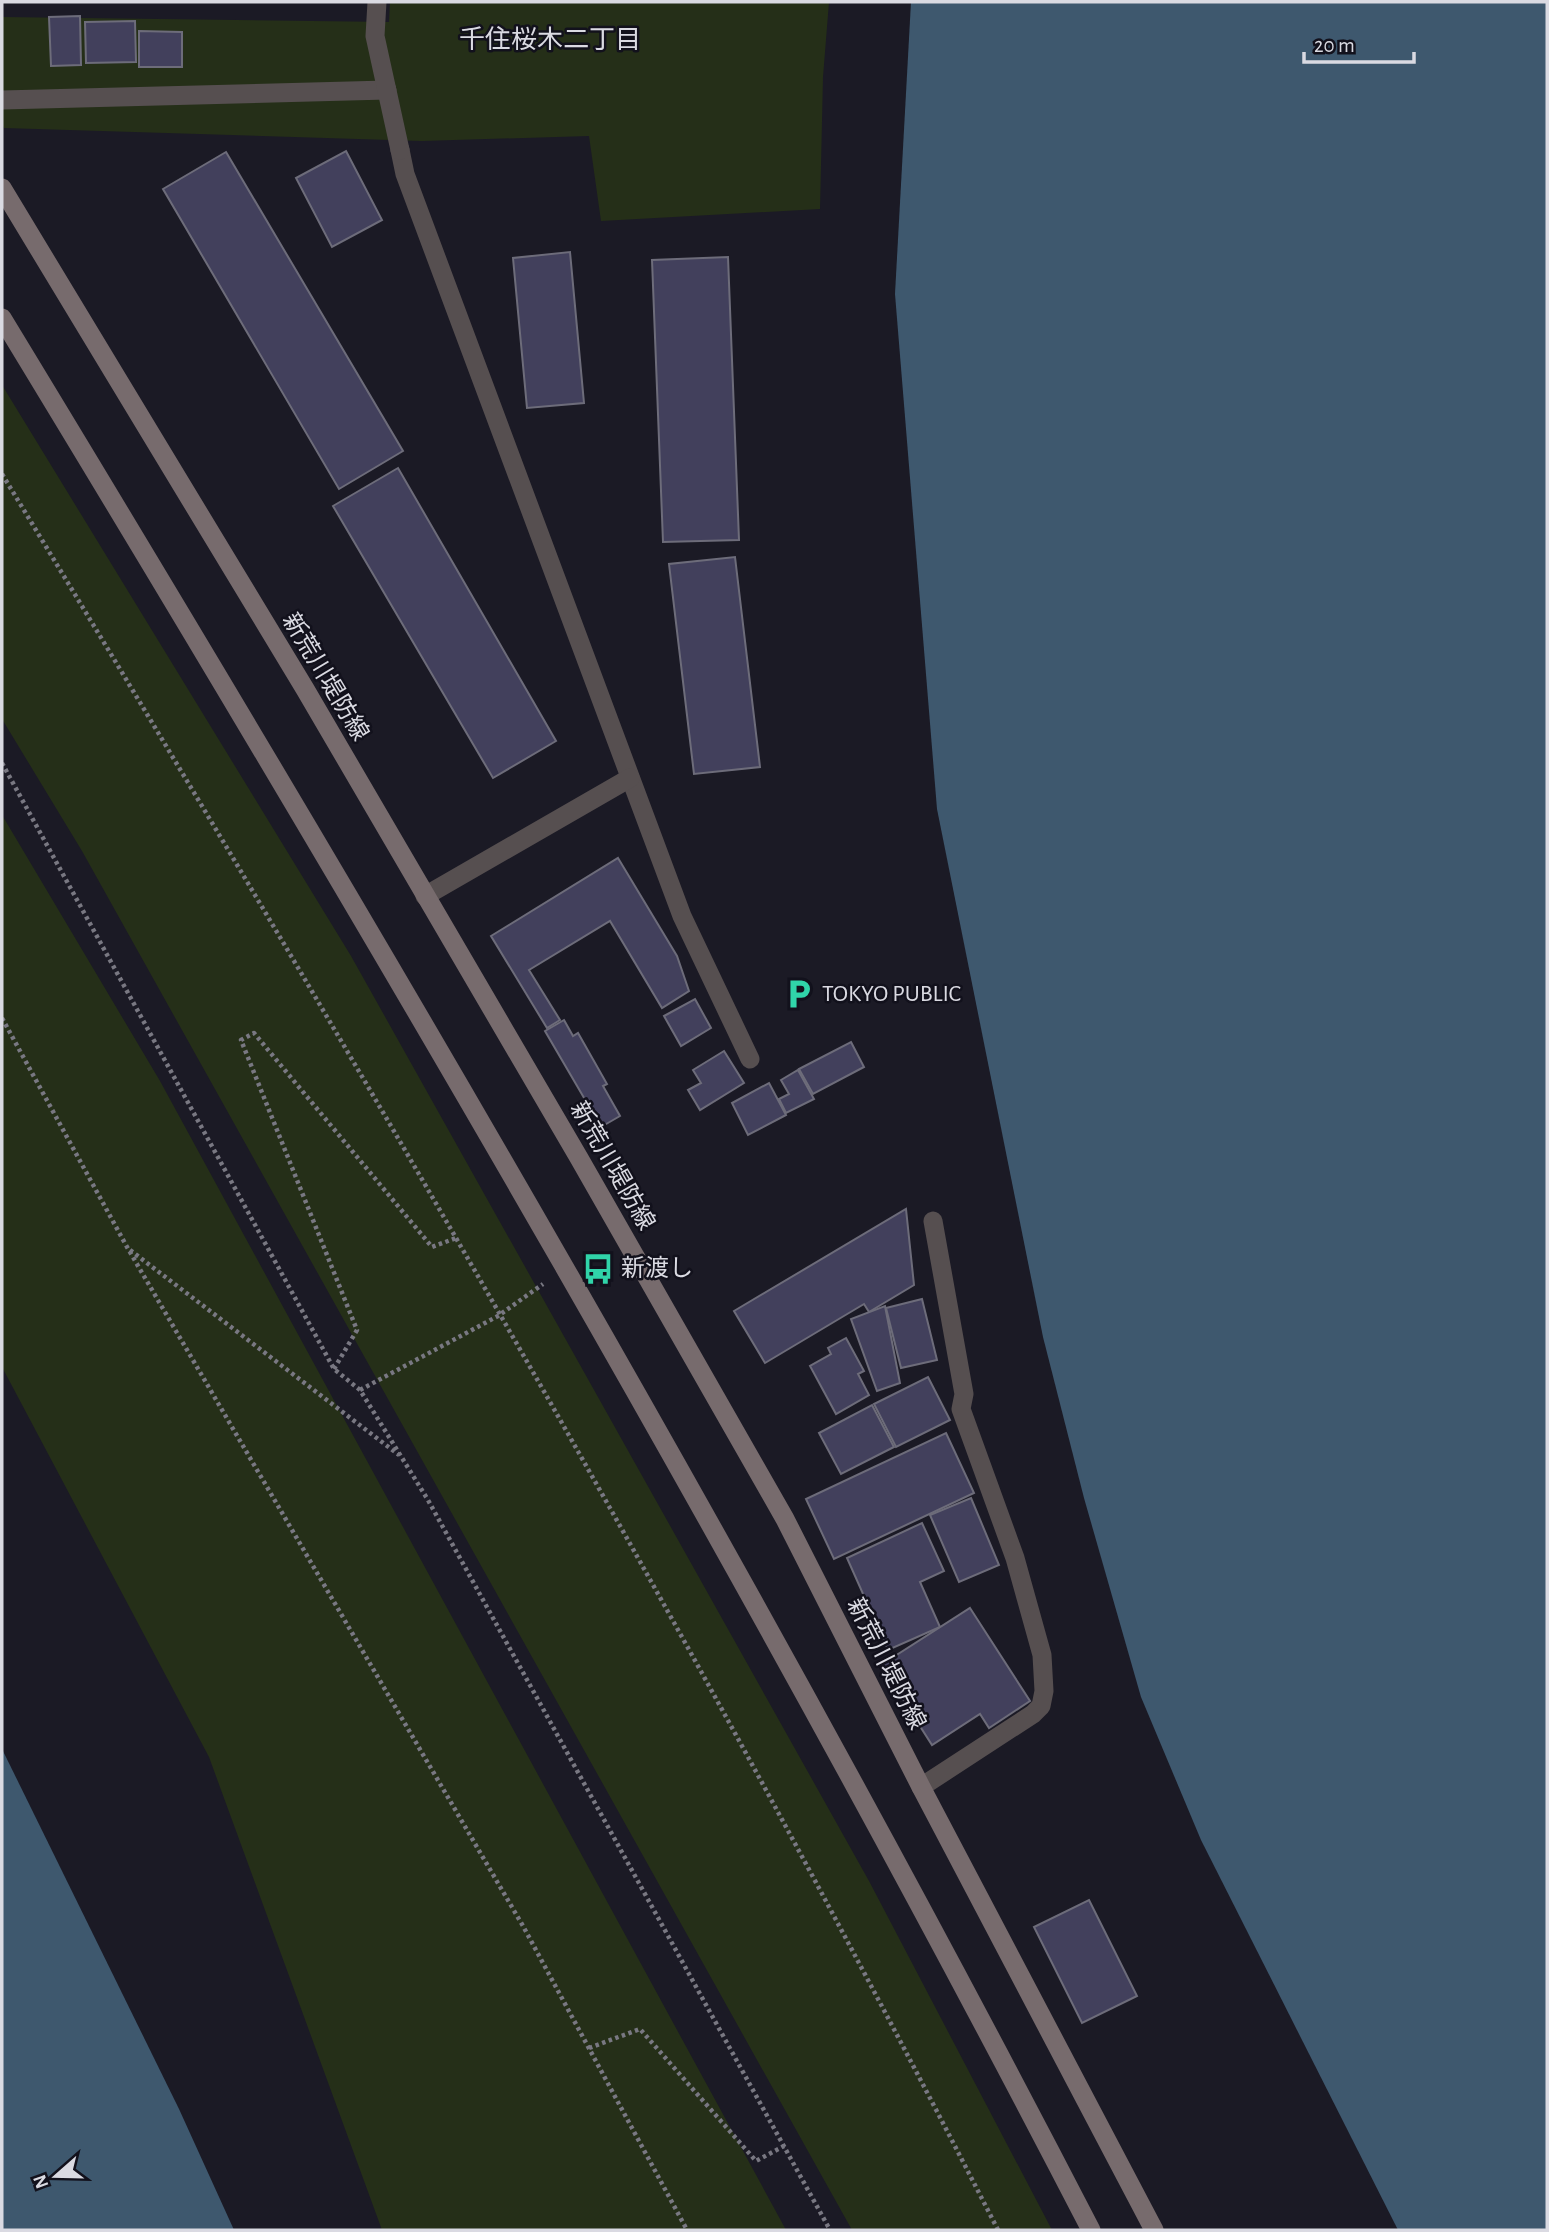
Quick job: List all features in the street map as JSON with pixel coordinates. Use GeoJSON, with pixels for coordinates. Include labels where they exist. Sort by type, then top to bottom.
{"type":"FeatureCollection","features":[{"type":"Feature","properties":{"kind":"main road","name":"新荒川堤防線"},"geometry":{"type":"LineString","coordinates":[[2,188],[304,689],[579,1158],[785,1520],[921,1787],[1154,2230]]}},
{"type":"Feature","properties":{"kind":"main road"},"geometry":{"type":"LineString","coordinates":[[2,318],[364,918],[566,1268],[800,1685],[1091,2230]]}},
{"type":"Feature","properties":{"kind":"street"},"geometry":{"type":"LineString","coordinates":[[377,2],[375,36],[405,174],[682,916],[750,1059]]}},
{"type":"Feature","properties":{"kind":"street"},"geometry":{"type":"LineString","coordinates":[[2,100],[387,90]]}},
{"type":"Feature","properties":{"kind":"street"},"geometry":{"type":"LineString","coordinates":[[425,896],[630,778]]}},
{"type":"Feature","properties":{"kind":"street"},"geometry":{"type":"LineString","coordinates":[[921,1787],[1041,1706],[1045,1675],[1016,1558],[961,1409],[964,1394],[933,1221]]}},
{"type":"Feature","properties":{"kind":"path"},"geometry":{"type":"LineString","coordinates":[[2,474],[238,862],[456,1238],[733,1726],[835,1915],[998,2230]]}},
{"type":"Feature","properties":{"kind":"path"},"geometry":{"type":"LineString","coordinates":[[2,763],[26,802],[334,1369],[360,1390],[402,1458],[574,1760],[830,2230]]}},
{"type":"Feature","properties":{"kind":"path"},"geometry":{"type":"LineString","coordinates":[[2,1018],[127,1247],[516,1914],[687,2230]]}},
{"type":"Feature","properties":{"kind":"path"},"geometry":{"type":"LineString","coordinates":[[334,1369],[357,1330],[241,1040],[254,1033],[432,1247],[456,1238]]}},
{"type":"Feature","properties":{"kind":"path"},"geometry":{"type":"LineString","coordinates":[[127,1247],[402,1458]]}},
{"type":"Feature","properties":{"kind":"path"},"geometry":{"type":"LineString","coordinates":[[360,1390],[498,1316],[549,1280]]}},
{"type":"Feature","properties":{"kind":"path"},"geometry":{"type":"LineString","coordinates":[[589,2048],[640,2029],[756,2161],[784,2146]]}},
{"type":"Feature","properties":{"kind":"green space"},"geometry":{"type":"Polygon","coordinates":[[[390,2],[829,2],[823,77],[820,209],[601,221],[589,136],[422,141],[4,128],[2,124],[2,17],[389,22],[390,2]]]}},
{"type":"Feature","properties":{"kind":"green space"},"geometry":{"type":"Polygon","coordinates":[[[2,385],[351,956],[869,1881],[1052,2230],[852,2230],[82,851],[2,719],[2,385]]]}},
{"type":"Feature","properties":{"kind":"green space"},"geometry":{"type":"Polygon","coordinates":[[[2,815],[160,1081],[786,2230],[382,2230],[209,1757],[2,1367],[2,815]]]}},
{"type":"Feature","properties":{"kind":"water"},"geometry":{"type":"Polygon","coordinates":[[[911,2],[1547,2],[1547,2230],[1398,2230],[1201,1840],[1141,1697],[1084,1498],[1043,1337],[937,809],[895,294],[911,2]]]}},
{"type":"Feature","properties":{"kind":"water"},"geometry":{"type":"Polygon","coordinates":[[[2,1749],[179,2109],[234,2230],[2,2230],[2,1749]]]}},
{"type":"Feature","properties":{"kind":"building"},"geometry":{"type":"Polygon","coordinates":[[[80,16],[81,65],[51,66],[49,17],[80,16]]]}},
{"type":"Feature","properties":{"kind":"building"},"geometry":{"type":"Polygon","coordinates":[[[135,21],[136,62],[86,63],[85,22],[135,21]]]}},
{"type":"Feature","properties":{"kind":"building"},"geometry":{"type":"Polygon","coordinates":[[[139,31],[182,32],[182,67],[139,67],[139,31]]]}},
{"type":"Feature","properties":{"kind":"building"},"geometry":{"type":"Polygon","coordinates":[[[346,151],[382,220],[332,247],[296,178],[346,151]]]}},
{"type":"Feature","properties":{"kind":"building"},"geometry":{"type":"Polygon","coordinates":[[[226,152],[403,451],[339,489],[163,189],[226,152]]]}},
{"type":"Feature","properties":{"kind":"building"},"geometry":{"type":"Polygon","coordinates":[[[570,252],[584,403],[527,408],[513,258],[570,252]]]}},
{"type":"Feature","properties":{"kind":"building"},"geometry":{"type":"Polygon","coordinates":[[[728,257],[739,540],[663,542],[652,260],[728,257]]]}},
{"type":"Feature","properties":{"kind":"building"},"geometry":{"type":"Polygon","coordinates":[[[398,468],[556,741],[493,778],[333,506],[398,468]]]}},
{"type":"Feature","properties":{"kind":"building"},"geometry":{"type":"Polygon","coordinates":[[[735,557],[760,767],[694,774],[669,564],[735,557]]]}},
{"type":"Feature","properties":{"kind":"building"},"geometry":{"type":"Polygon","coordinates":[[[618,858],[677,956],[689,991],[662,1008],[610,921],[529,970],[560,1020],[547,1028],[491,936],[618,858]]]}},
{"type":"Feature","properties":{"kind":"building"},"geometry":{"type":"Polygon","coordinates":[[[695,999],[711,1028],[681,1046],[664,1016],[695,999]]]}},
{"type":"Feature","properties":{"kind":"building"},"geometry":{"type":"Polygon","coordinates":[[[564,1020],[573,1036],[578,1033],[607,1084],[603,1086],[620,1116],[601,1127],[545,1031],[564,1020]]]}},
{"type":"Feature","properties":{"kind":"building"},"geometry":{"type":"Polygon","coordinates":[[[851,1042],[864,1067],[813,1094],[799,1069],[851,1042]]]}},
{"type":"Feature","properties":{"kind":"building"},"geometry":{"type":"Polygon","coordinates":[[[724,1051],[744,1083],[700,1110],[688,1090],[701,1083],[693,1070],[724,1051]]]}},
{"type":"Feature","properties":{"kind":"building"},"geometry":{"type":"Polygon","coordinates":[[[798,1070],[814,1099],[786,1113],[779,1099],[789,1094],[781,1080],[798,1070]]]}},
{"type":"Feature","properties":{"kind":"building"},"geometry":{"type":"Polygon","coordinates":[[[769,1083],[786,1115],[748,1135],[732,1103],[769,1083]]]}},
{"type":"Feature","properties":{"kind":"building"},"geometry":{"type":"Polygon","coordinates":[[[906,1209],[914,1285],[869,1312],[864,1304],[765,1363],[734,1311],[906,1209]]]}},
{"type":"Feature","properties":{"kind":"building"},"geometry":{"type":"Polygon","coordinates":[[[922,1299],[937,1360],[901,1368],[886,1308],[922,1299]]]}},
{"type":"Feature","properties":{"kind":"building"},"geometry":{"type":"Polygon","coordinates":[[[885,1306],[900,1383],[877,1391],[851,1319],[885,1306]]]}},
{"type":"Feature","properties":{"kind":"building"},"geometry":{"type":"Polygon","coordinates":[[[846,1338],[864,1371],[858,1374],[869,1395],[836,1414],[810,1366],[831,1354],[828,1348],[846,1338]]]}},
{"type":"Feature","properties":{"kind":"building"},"geometry":{"type":"Polygon","coordinates":[[[928,1377],[950,1420],[896,1447],[874,1404],[928,1377]]]}},
{"type":"Feature","properties":{"kind":"building"},"geometry":{"type":"Polygon","coordinates":[[[872,1405],[894,1447],[841,1474],[819,1433],[872,1405]]]}},
{"type":"Feature","properties":{"kind":"building"},"geometry":{"type":"Polygon","coordinates":[[[946,1433],[974,1493],[834,1559],[806,1499],[946,1433]]]}},
{"type":"Feature","properties":{"kind":"building"},"geometry":{"type":"Polygon","coordinates":[[[971,1498],[999,1565],[959,1582],[930,1515],[971,1498]]]}},
{"type":"Feature","properties":{"kind":"building"},"geometry":{"type":"Polygon","coordinates":[[[922,1523],[944,1571],[920,1582],[940,1627],[888,1650],[847,1558],[922,1523]]]}},
{"type":"Feature","properties":{"kind":"building"},"geometry":{"type":"Polygon","coordinates":[[[970,1608],[1030,1701],[989,1728],[980,1714],[932,1745],[881,1665],[970,1608]]]}},
{"type":"Feature","properties":{"kind":"building"},"geometry":{"type":"Polygon","coordinates":[[[1089,1900],[1137,1996],[1082,2023],[1034,1927],[1089,1900]]]}},
{"type":"Feature","properties":{"kind":"place","name":"TOKYO PUBLIC"},"geometry":{"type":"Point","coordinates":[799,994]}},
{"type":"Feature","properties":{"kind":"place","name":"新渡し"},"geometry":{"type":"Point","coordinates":[598,1269]}},
{"type":"Feature","properties":{"kind":"district","name":"千住桜木二丁目"},"geometry":{"type":"Point","coordinates":[550,40]}}]}
